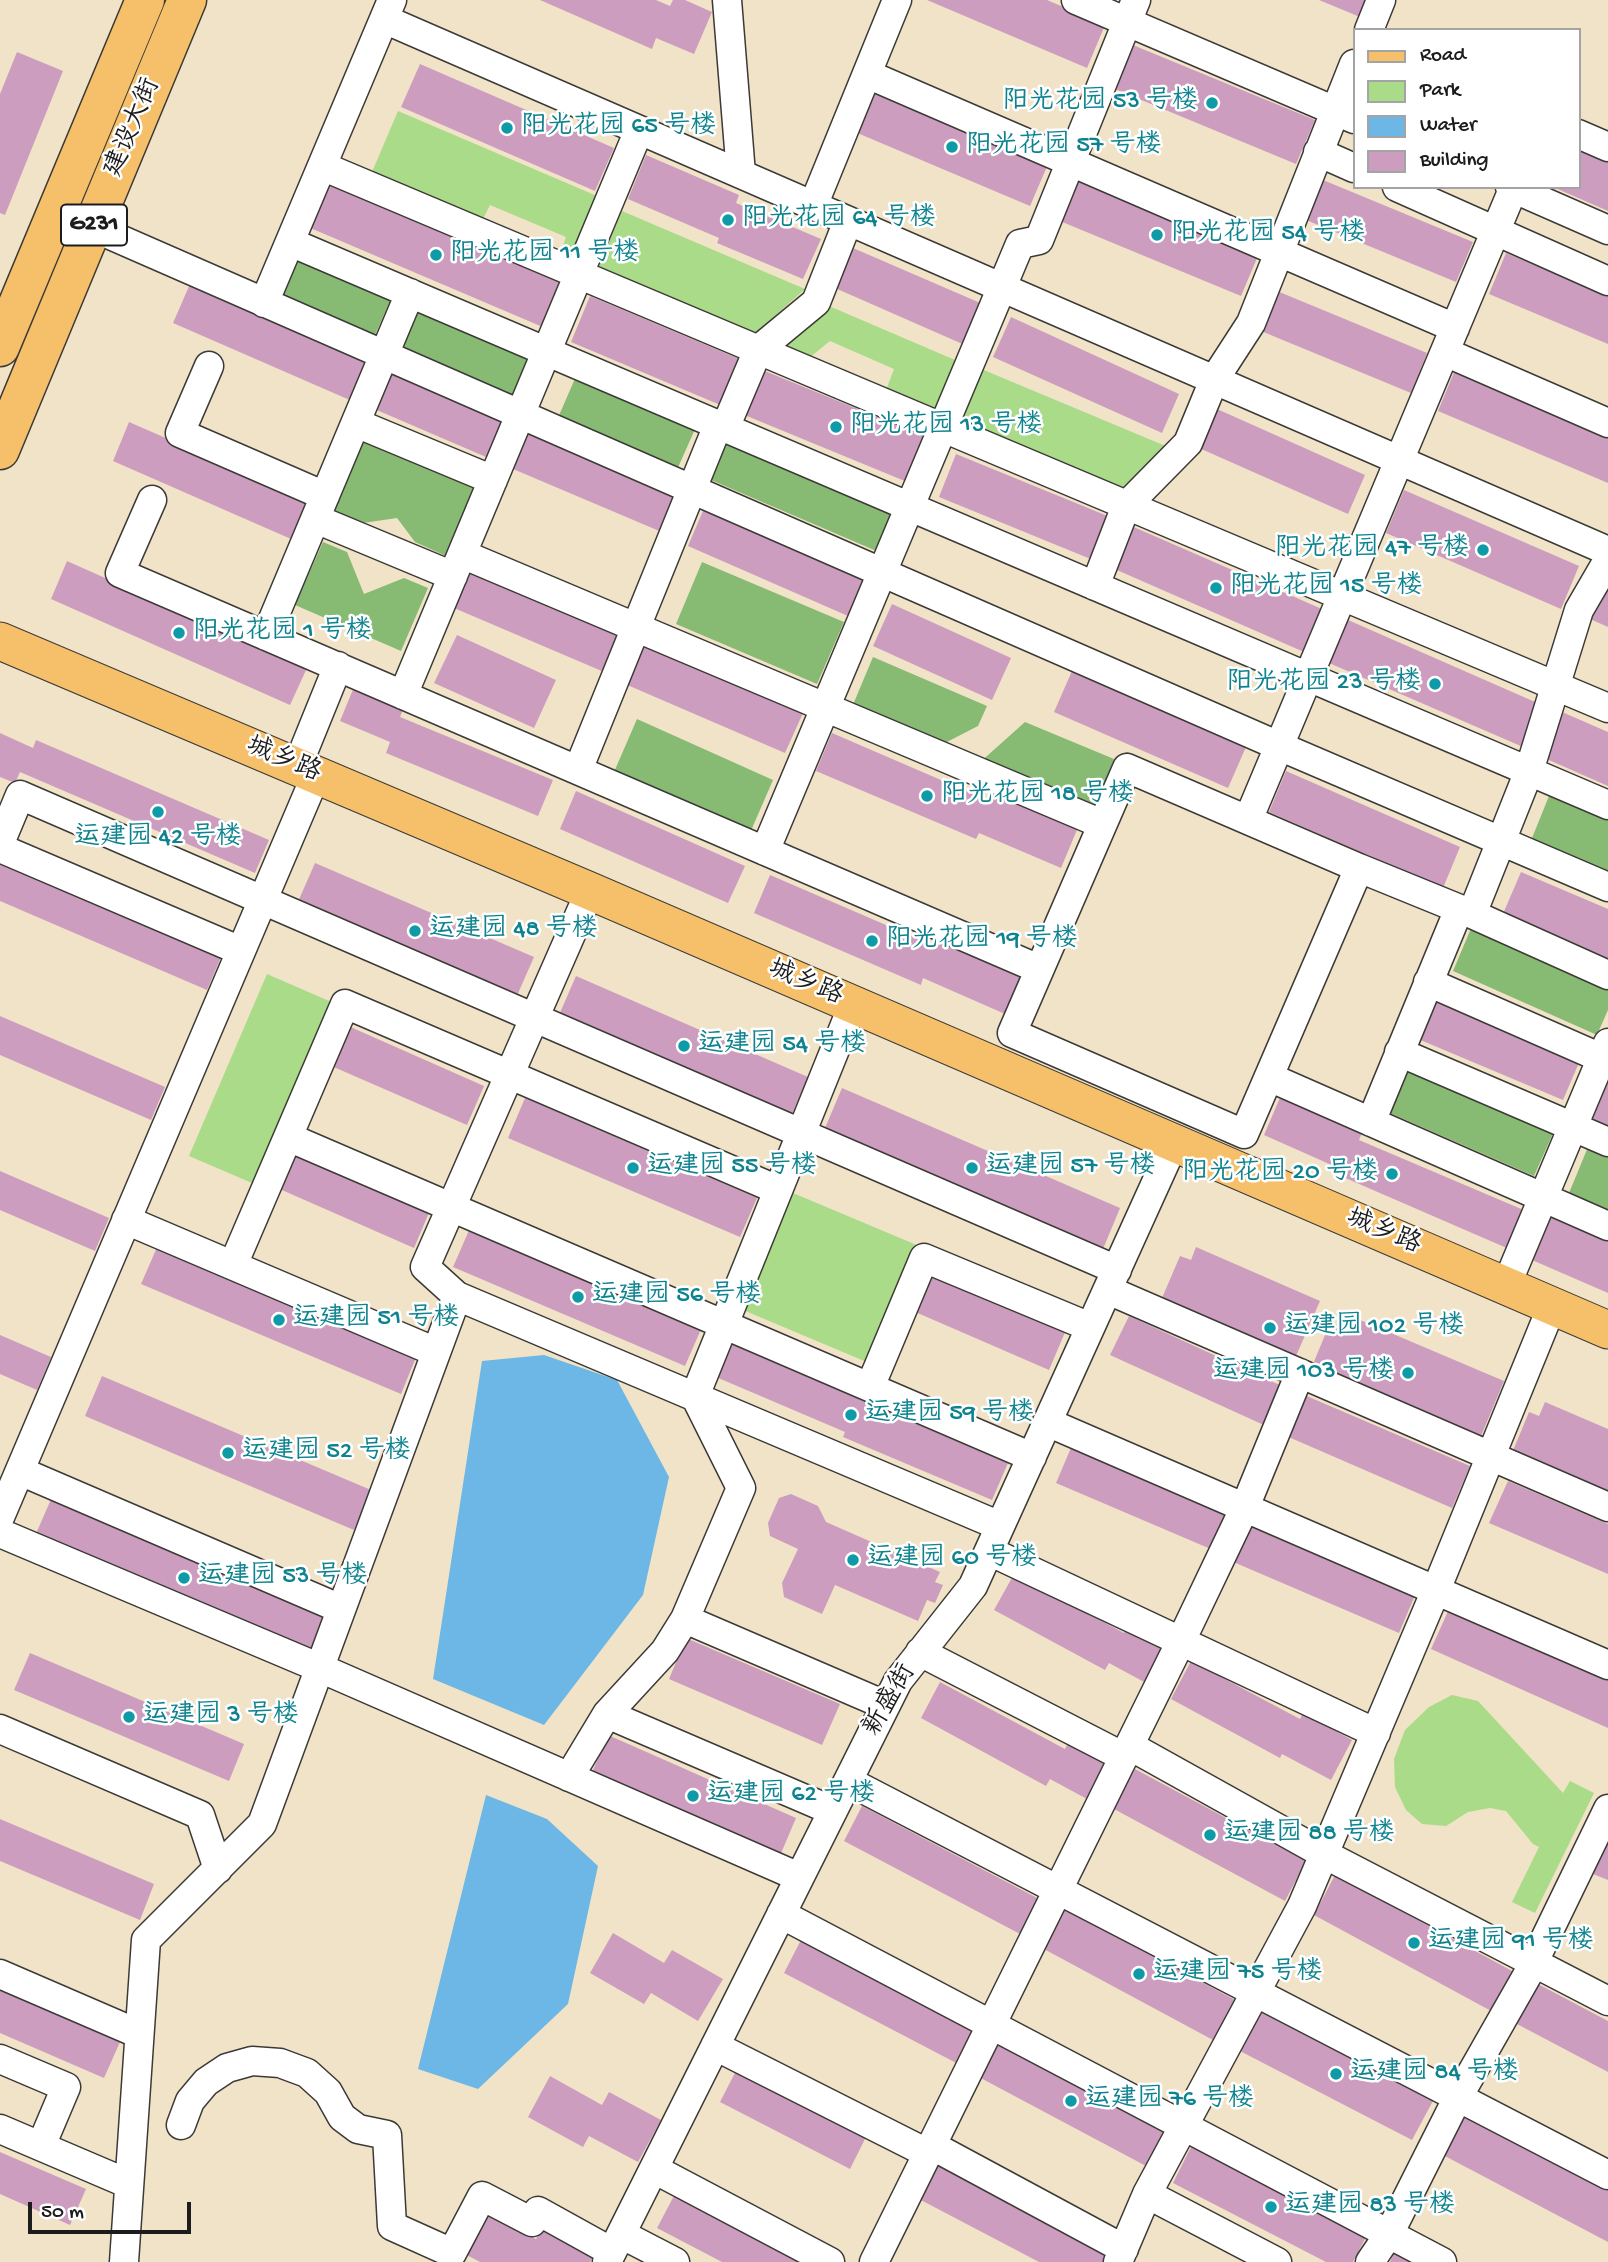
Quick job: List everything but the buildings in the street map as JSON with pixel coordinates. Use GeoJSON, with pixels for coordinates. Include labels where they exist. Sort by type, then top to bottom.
{"type":"FeatureCollection","features":[{"type":"Feature","properties":{"kind":"highway","name":"建设大街"},"geometry":{"type":"LineString","coordinates":[[0,347],[145,0]]}},
{"type":"Feature","properties":{"kind":"highway","name":"建设大街"},"geometry":{"type":"LineString","coordinates":[[0,450],[187,0]]}},
{"type":"Feature","properties":{"kind":"main road","name":"城乡路"},"geometry":{"type":"LineString","coordinates":[[0,642],[590,891],[1608,1330]]}},
{"type":"Feature","properties":{"kind":"street"},"geometry":{"type":"LineString","coordinates":[[813,206],[897,0]]}},
{"type":"Feature","properties":{"kind":"street"},"geometry":{"type":"LineString","coordinates":[[1076,0],[1132,11],[1344,115]]}},
{"type":"Feature","properties":{"kind":"street"},"geometry":{"type":"LineString","coordinates":[[1370,28],[1381,0]]}},
{"type":"Feature","properties":{"kind":"street"},"geometry":{"type":"LineString","coordinates":[[725,1],[741,174]]}},
{"type":"Feature","properties":{"kind":"street"},"geometry":{"type":"LineString","coordinates":[[264,303],[388,10],[639,130],[1608,551]]}},
{"type":"Feature","properties":{"kind":"street"},"geometry":{"type":"LineString","coordinates":[[765,850],[1020,244],[1039,240],[1132,11]]}},
{"type":"Feature","properties":{"kind":"street"},"geometry":{"type":"LineString","coordinates":[[867,74],[1279,252],[1608,424]]}},
{"type":"Feature","properties":{"kind":"street"},"geometry":{"type":"LineString","coordinates":[[1095,586],[1126,506],[1188,443],[1214,380],[1251,323],[1318,152],[1344,115],[1352,74]]}},
{"type":"Feature","properties":{"kind":"street"},"geometry":{"type":"LineString","coordinates":[[403,695],[639,130]]}},
{"type":"Feature","properties":{"kind":"street"},"geometry":{"type":"LineString","coordinates":[[1580,135],[1608,147]]}},
{"type":"Feature","properties":{"kind":"street"},"geometry":{"type":"LineString","coordinates":[[1318,152],[1352,167]]}},
{"type":"Feature","properties":{"kind":"street"},"geometry":{"type":"LineString","coordinates":[[322,166],[1608,708]]}},
{"type":"Feature","properties":{"kind":"street"},"geometry":{"type":"LineString","coordinates":[[1402,189],[1608,281]]}},
{"type":"Feature","properties":{"kind":"street"},"geometry":{"type":"LineString","coordinates":[[1248,820],[1513,189]]}},
{"type":"Feature","properties":{"kind":"street"},"geometry":{"type":"LineString","coordinates":[[1515,189],[1608,230]]}},
{"type":"Feature","properties":{"kind":"street"},"geometry":{"type":"LineString","coordinates":[[578,770],[692,489],[758,351],[816,302],[848,221]]}},
{"type":"Feature","properties":{"kind":"street"},"geometry":{"type":"LineString","coordinates":[[92,227],[1608,887]]}},
{"type":"Feature","properties":{"kind":"street"},"geometry":{"type":"LineString","coordinates":[[290,242],[1608,805]]}},
{"type":"Feature","properties":{"kind":"street"},"geometry":{"type":"LineString","coordinates":[[266,636],[410,293]]}},
{"type":"Feature","properties":{"kind":"street"},"geometry":{"type":"LineString","coordinates":[[209,366],[180,433],[320,508],[457,565],[636,627],[1102,824]]}},
{"type":"Feature","properties":{"kind":"street"},"geometry":{"type":"LineString","coordinates":[[356,423],[493,480]]}},
{"type":"Feature","properties":{"kind":"street"},"geometry":{"type":"LineString","coordinates":[[152,500],[120,573],[1040,969]]}},
{"type":"Feature","properties":{"kind":"street"},"geometry":{"type":"LineString","coordinates":[[1371,1122],[1428,982],[1501,841],[1529,771],[1579,610],[1608,560]]}},
{"type":"Feature","properties":{"kind":"street"},"geometry":{"type":"LineString","coordinates":[[0,1517],[263,900],[338,666]]}},
{"type":"Feature","properties":{"kind":"street"},"geometry":{"type":"LineString","coordinates":[[996,1067],[1127,768],[1608,975]]}},
{"type":"Feature","properties":{"kind":"street"},"geometry":{"type":"LineString","coordinates":[[0,843],[20,795],[801,1133],[1112,1280],[1300,1373],[1608,1507]]}},
{"type":"Feature","properties":{"kind":"street"},"geometry":{"type":"LineString","coordinates":[[0,848],[241,951]]}},
{"type":"Feature","properties":{"kind":"street"},"geometry":{"type":"LineString","coordinates":[[1229,1167],[1359,868]]}},
{"type":"Feature","properties":{"kind":"street"},"geometry":{"type":"LineString","coordinates":[[590,891],[425,1267],[457,1296],[695,1396],[995,1538],[1181,1641],[1376,1733]]}},
{"type":"Feature","properties":{"kind":"street"},"geometry":{"type":"LineString","coordinates":[[1428,982],[1606,1054],[1506,1286]]}},
{"type":"Feature","properties":{"kind":"street"},"geometry":{"type":"LineString","coordinates":[[233,1265],[345,1004],[778,1190]]}},
{"type":"Feature","properties":{"kind":"street"},"geometry":{"type":"LineString","coordinates":[[569,1777],[607,1714],[665,1651],[685,1619],[741,1488],[695,1396],[853,1005]]}},
{"type":"Feature","properties":{"kind":"street"},"geometry":{"type":"LineString","coordinates":[[1012,1033],[1244,1134]]}},
{"type":"Feature","properties":{"kind":"street"},"geometry":{"type":"LineString","coordinates":[[1399,1052],[1608,1142]]}},
{"type":"Feature","properties":{"kind":"street"},"geometry":{"type":"LineString","coordinates":[[1269,1077],[1608,1226]]}},
{"type":"Feature","properties":{"kind":"street"},"geometry":{"type":"LineString","coordinates":[[288,1137],[1032,1457]]}},
{"type":"Feature","properties":{"kind":"street","name":"新盛街"},"geometry":{"type":"LineString","coordinates":[[613,2249],[898,1681],[973,1586],[1174,1143]]}},
{"type":"Feature","properties":{"kind":"street"},"geometry":{"type":"LineString","coordinates":[[126,1220],[436,1352]]}},
{"type":"Feature","properties":{"kind":"street"},"geometry":{"type":"LineString","coordinates":[[870,1387],[924,1258],[1090,1328]]}},
{"type":"Feature","properties":{"kind":"street"},"geometry":{"type":"LineString","coordinates":[[124,2262],[146,1940],[262,1825],[457,1296]]}},
{"type":"Feature","properties":{"kind":"street"},"geometry":{"type":"LineString","coordinates":[[715,2046],[929,2149],[1121,2255],[1147,2194],[1302,1906],[1436,1590],[1552,1306]]}},
{"type":"Feature","properties":{"kind":"street"},"geometry":{"type":"LineString","coordinates":[[874,2262],[1181,1641],[1245,1507],[1300,1373]]}},
{"type":"Feature","properties":{"kind":"street"},"geometry":{"type":"LineString","coordinates":[[1047,1422],[1608,1665]]}},
{"type":"Feature","properties":{"kind":"street"},"geometry":{"type":"LineString","coordinates":[[20,1471],[341,1609]]}},
{"type":"Feature","properties":{"kind":"street"},"geometry":{"type":"LineString","coordinates":[[0,1534],[320,1668],[799,1877]]}},
{"type":"Feature","properties":{"kind":"street"},"geometry":{"type":"LineString","coordinates":[[685,1619],[886,1705]]}},
{"type":"Feature","properties":{"kind":"street"},"geometry":{"type":"LineString","coordinates":[[920,1652],[1127,1751],[1608,2001]]}},
{"type":"Feature","properties":{"kind":"street"},"geometry":{"type":"LineString","coordinates":[[607,1714],[832,1811]]}},
{"type":"Feature","properties":{"kind":"street"},"geometry":{"type":"LineString","coordinates":[[0,1728],[200,1815],[218,1869]]}},
{"type":"Feature","properties":{"kind":"street"},"geometry":{"type":"LineString","coordinates":[[848,1781],[1608,2175]]}},
{"type":"Feature","properties":{"kind":"street"},"geometry":{"type":"LineString","coordinates":[[1370,2262],[1389,2234],[1458,2097],[1533,1963],[1607,1813]]}},
{"type":"Feature","properties":{"kind":"street"},"geometry":{"type":"LineString","coordinates":[[781,1914],[1442,2262]]}},
{"type":"Feature","properties":{"kind":"street"},"geometry":{"type":"LineString","coordinates":[[0,1974],[139,2034]]}},
{"type":"Feature","properties":{"kind":"street"},"geometry":{"type":"LineString","coordinates":[[0,2059],[66,2087],[41,2146]]}},
{"type":"Feature","properties":{"kind":"street"},"geometry":{"type":"LineString","coordinates":[[181,2125],[190,2102],[206,2082],[227,2068],[252,2062],[280,2063],[307,2073],[328,2092],[342,2117],[358,2129],[387,2135],[391,2226],[452,2253],[482,2196],[532,2222],[538,2211],[613,2249],[675,2262]]}},
{"type":"Feature","properties":{"kind":"street"},"geometry":{"type":"LineString","coordinates":[[0,2129],[129,2184]]}},
{"type":"Feature","properties":{"kind":"street"},"geometry":{"type":"LineString","coordinates":[[654,2169],[830,2262]]}},
{"type":"Feature","properties":{"kind":"street"},"geometry":{"type":"LineString","coordinates":[[1147,2194],[1277,2262]]}},
{"type":"Feature","properties":{"kind":"green space"},"geometry":{"type":"Polygon","coordinates":[[[398,111],[604,199],[577,262],[560,255],[566,237],[490,205],[483,219],[372,172],[398,111]]]}},
{"type":"Feature","properties":{"kind":"green space"},"geometry":{"type":"Polygon","coordinates":[[[622,211],[805,289],[750,338],[596,273],[622,211]]]}},
{"type":"Feature","properties":{"kind":"green space"},"geometry":{"type":"Polygon","coordinates":[[[297,251],[394,292],[375,335],[278,294],[297,251]]]}},
{"type":"Feature","properties":{"kind":"green space"},"geometry":{"type":"Polygon","coordinates":[[[412,301],[533,355],[513,400],[392,347],[412,301]]]}},
{"type":"Feature","properties":{"kind":"green space"},"geometry":{"type":"Polygon","coordinates":[[[829,306],[962,363],[939,416],[885,393],[894,369],[830,341],[809,358],[782,347],[829,306]]]}},
{"type":"Feature","properties":{"kind":"green space"},"geometry":{"type":"Polygon","coordinates":[[[979,368],[1168,447],[1117,495],[954,427],[979,368]]]}},
{"type":"Feature","properties":{"kind":"green space"},"geometry":{"type":"Polygon","coordinates":[[[577,374],[696,427],[676,472],[557,420],[577,374]]]}},
{"type":"Feature","properties":{"kind":"green space"},"geometry":{"type":"Polygon","coordinates":[[[729,438],[899,511],[881,553],[711,480],[729,438]]]}},
{"type":"Feature","properties":{"kind":"green space"},"geometry":{"type":"Polygon","coordinates":[[[360,440],[475,488],[446,556],[415,542],[397,518],[363,523],[330,509],[360,440]]]}},
{"type":"Feature","properties":{"kind":"green space"},"geometry":{"type":"Polygon","coordinates":[[[323,542],[347,552],[364,594],[404,578],[428,588],[401,651],[295,605],[323,542]]]}},
{"type":"Feature","properties":{"kind":"green space"},"geometry":{"type":"Polygon","coordinates":[[[702,562],[844,622],[817,684],[676,624],[702,562]]]}},
{"type":"Feature","properties":{"kind":"green space"},"geometry":{"type":"Polygon","coordinates":[[[873,657],[987,706],[978,726],[941,745],[852,707],[873,657]]]}},
{"type":"Feature","properties":{"kind":"green space"},"geometry":{"type":"Polygon","coordinates":[[[637,719],[773,780],[750,833],[614,772],[637,719]]]}},
{"type":"Feature","properties":{"kind":"green space"},"geometry":{"type":"Polygon","coordinates":[[[1025,722],[1114,759],[1092,812],[978,764],[1025,722]]]}},
{"type":"Feature","properties":{"kind":"green space"},"geometry":{"type":"Polygon","coordinates":[[[1551,791],[1608,815],[1608,876],[1530,843],[1551,791]]]}},
{"type":"Feature","properties":{"kind":"green space"},"geometry":{"type":"Polygon","coordinates":[[[1472,926],[1608,986],[1608,1010],[1597,1035],[1453,971],[1472,926]]]}},
{"type":"Feature","properties":{"kind":"green space"},"geometry":{"type":"Polygon","coordinates":[[[267,974],[336,1004],[259,1186],[189,1156],[267,974]]]}},
{"type":"Feature","properties":{"kind":"green space"},"geometry":{"type":"Polygon","coordinates":[[[1410,1068],[1554,1131],[1534,1176],[1390,1113],[1410,1068]]]}},
{"type":"Feature","properties":{"kind":"green space"},"geometry":{"type":"Polygon","coordinates":[[[1588,1147],[1608,1156],[1608,1210],[1569,1193],[1588,1147]]]}},
{"type":"Feature","properties":{"kind":"green space"},"geometry":{"type":"Polygon","coordinates":[[[793,1193],[919,1246],[869,1363],[743,1310],[793,1193]]]}},
{"type":"Feature","properties":{"kind":"green space"},"geometry":{"type":"Polygon","coordinates":[[[1452,1695],[1478,1701],[1563,1793],[1570,1781],[1594,1793],[1535,1913],[1512,1902],[1539,1847],[1533,1844],[1506,1811],[1490,1808],[1468,1812],[1446,1826],[1422,1824],[1406,1810],[1395,1787],[1394,1759],[1405,1730],[1429,1707],[1452,1695]]]}},
{"type":"Feature","properties":{"kind":"water"},"geometry":{"type":"Polygon","coordinates":[[[544,1355],[617,1380],[669,1477],[643,1595],[544,1725],[433,1679],[482,1361],[544,1355]]]}},
{"type":"Feature","properties":{"kind":"water"},"geometry":{"type":"Polygon","coordinates":[[[486,1795],[547,1819],[598,1866],[568,2004],[478,2089],[418,2069],[486,1795]]]}},
{"type":"Feature","properties":{"kind":"place","name":"阳光花园 53 号楼"},"geometry":{"type":"Point","coordinates":[1212,103]}},
{"type":"Feature","properties":{"kind":"place","name":"阳光花园 65 号楼"},"geometry":{"type":"Point","coordinates":[507,128]}},
{"type":"Feature","properties":{"kind":"place","name":"阳光花园 57 号楼"},"geometry":{"type":"Point","coordinates":[952,147]}},
{"type":"Feature","properties":{"kind":"place","name":"阳光花园 64 号楼"},"geometry":{"type":"Point","coordinates":[728,220]}},
{"type":"Feature","properties":{"kind":"place","name":"阳光花园 54 号楼"},"geometry":{"type":"Point","coordinates":[1157,235]}},
{"type":"Feature","properties":{"kind":"place","name":"阳光花园 11 号楼"},"geometry":{"type":"Point","coordinates":[436,255]}},
{"type":"Feature","properties":{"kind":"place","name":"阳光花园 13 号楼"},"geometry":{"type":"Point","coordinates":[836,427]}},
{"type":"Feature","properties":{"kind":"place","name":"阳光花园 47 号楼"},"geometry":{"type":"Point","coordinates":[1483,550]}},
{"type":"Feature","properties":{"kind":"place","name":"阳光花园 15 号楼"},"geometry":{"type":"Point","coordinates":[1216,588]}},
{"type":"Feature","properties":{"kind":"place","name":"阳光花园 1 号楼"},"geometry":{"type":"Point","coordinates":[179,633]}},
{"type":"Feature","properties":{"kind":"place","name":"阳光花园 23 号楼"},"geometry":{"type":"Point","coordinates":[1435,684]}},
{"type":"Feature","properties":{"kind":"place","name":"阳光花园 18 号楼"},"geometry":{"type":"Point","coordinates":[927,796]}},
{"type":"Feature","properties":{"kind":"place","name":"运建园 42 号楼"},"geometry":{"type":"Point","coordinates":[158,812]}},
{"type":"Feature","properties":{"kind":"place","name":"运建园 48 号楼"},"geometry":{"type":"Point","coordinates":[415,931]}},
{"type":"Feature","properties":{"kind":"place","name":"阳光花园 19 号楼"},"geometry":{"type":"Point","coordinates":[872,941]}},
{"type":"Feature","properties":{"kind":"place","name":"运建园 54 号楼"},"geometry":{"type":"Point","coordinates":[684,1046]}},
{"type":"Feature","properties":{"kind":"place","name":"运建园 55 号楼"},"geometry":{"type":"Point","coordinates":[633,1168]}},
{"type":"Feature","properties":{"kind":"place","name":"运建园 57 号楼"},"geometry":{"type":"Point","coordinates":[972,1168]}},
{"type":"Feature","properties":{"kind":"place","name":"阳光花园 20 号楼"},"geometry":{"type":"Point","coordinates":[1392,1174]}},
{"type":"Feature","properties":{"kind":"place","name":"运建园 56 号楼"},"geometry":{"type":"Point","coordinates":[578,1297]}},
{"type":"Feature","properties":{"kind":"place","name":"运建园 51 号楼"},"geometry":{"type":"Point","coordinates":[279,1320]}},
{"type":"Feature","properties":{"kind":"place","name":"运建园 102 号楼"},"geometry":{"type":"Point","coordinates":[1270,1328]}},
{"type":"Feature","properties":{"kind":"place","name":"运建园 103 号楼"},"geometry":{"type":"Point","coordinates":[1408,1373]}},
{"type":"Feature","properties":{"kind":"place","name":"运建园 59 号楼"},"geometry":{"type":"Point","coordinates":[851,1415]}},
{"type":"Feature","properties":{"kind":"place","name":"运建园 52 号楼"},"geometry":{"type":"Point","coordinates":[228,1453]}},
{"type":"Feature","properties":{"kind":"place","name":"运建园 60 号楼"},"geometry":{"type":"Point","coordinates":[853,1560]}},
{"type":"Feature","properties":{"kind":"place","name":"运建园 53 号楼"},"geometry":{"type":"Point","coordinates":[184,1578]}},
{"type":"Feature","properties":{"kind":"place","name":"运建园 3 号楼"},"geometry":{"type":"Point","coordinates":[129,1717]}},
{"type":"Feature","properties":{"kind":"place","name":"运建园 62 号楼"},"geometry":{"type":"Point","coordinates":[693,1796]}},
{"type":"Feature","properties":{"kind":"place","name":"运建园 88 号楼"},"geometry":{"type":"Point","coordinates":[1210,1835]}},
{"type":"Feature","properties":{"kind":"place","name":"运建园 91 号楼"},"geometry":{"type":"Point","coordinates":[1414,1943]}},
{"type":"Feature","properties":{"kind":"place","name":"运建园 75 号楼"},"geometry":{"type":"Point","coordinates":[1139,1974]}},
{"type":"Feature","properties":{"kind":"place","name":"运建园 84 号楼"},"geometry":{"type":"Point","coordinates":[1336,2074]}},
{"type":"Feature","properties":{"kind":"place","name":"运建园 76 号楼"},"geometry":{"type":"Point","coordinates":[1071,2101]}},
{"type":"Feature","properties":{"kind":"place","name":"运建园 83 号楼"},"geometry":{"type":"Point","coordinates":[1271,2207]}}]}
